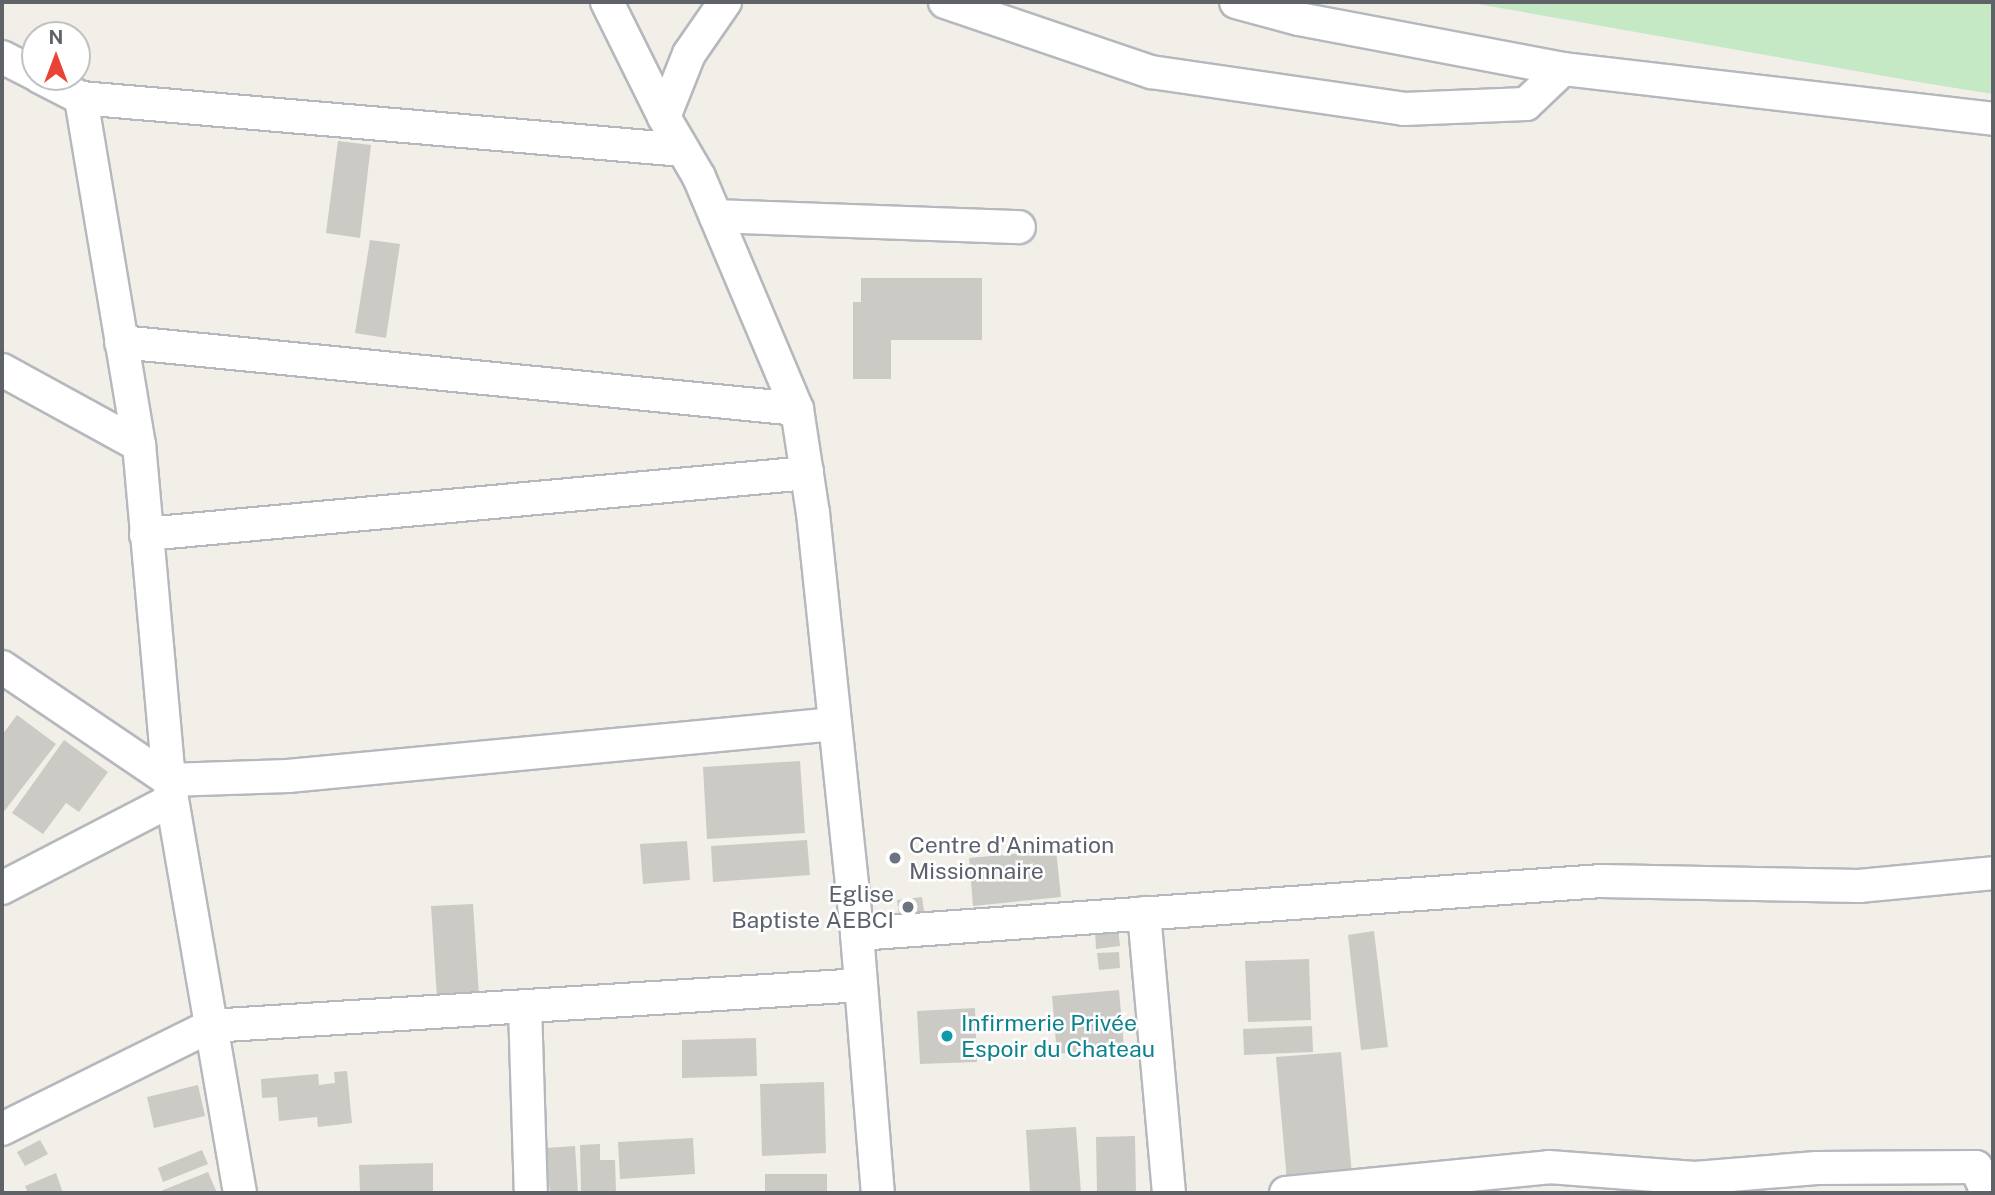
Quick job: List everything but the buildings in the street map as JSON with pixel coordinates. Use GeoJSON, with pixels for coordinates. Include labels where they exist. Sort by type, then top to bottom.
{"type":"FeatureCollection","features":[{"type":"Feature","properties":{"kind":"street"},"geometry":{"type":"LineString","coordinates":[[607,2],[716,216],[797,409],[807,473],[858,933],[878,1193]]}},
{"type":"Feature","properties":{"kind":"street"},"geometry":{"type":"LineString","coordinates":[[664,117],[690,54],[725,2]]}},
{"type":"Feature","properties":{"kind":"street"},"geometry":{"type":"LineString","coordinates":[[945,2],[1151,72],[1404,109],[1525,104],[1543,92],[1563,69]]}},
{"type":"Feature","properties":{"kind":"street"},"geometry":{"type":"LineString","coordinates":[[1236,2],[1299,19],[1563,69],[1993,119]]}},
{"type":"Feature","properties":{"kind":"street"},"geometry":{"type":"LineString","coordinates":[[2,57],[21,67]]}},
{"type":"Feature","properties":{"kind":"street"},"geometry":{"type":"LineString","coordinates":[[67,91],[81,98],[683,150]]}},
{"type":"Feature","properties":{"kind":"street"},"geometry":{"type":"LineString","coordinates":[[81,98],[139,445],[170,790],[240,1193]]}},
{"type":"Feature","properties":{"kind":"street"},"geometry":{"type":"LineString","coordinates":[[716,216],[1018,227]]}},
{"type":"Feature","properties":{"kind":"street"},"geometry":{"type":"LineString","coordinates":[[121,341],[797,409]]}},
{"type":"Feature","properties":{"kind":"street"},"geometry":{"type":"LineString","coordinates":[[2,370],[139,445]]}},
{"type":"Feature","properties":{"kind":"street"},"geometry":{"type":"LineString","coordinates":[[146,534],[807,473]]}},
{"type":"Feature","properties":{"kind":"street"},"geometry":{"type":"LineString","coordinates":[[2,667],[170,790]]}},
{"type":"Feature","properties":{"kind":"street"},"geometry":{"type":"LineString","coordinates":[[2,888],[170,790],[288,776],[835,724]]}},
{"type":"Feature","properties":{"kind":"street"},"geometry":{"type":"LineString","coordinates":[[858,933],[1601,881],[1859,886],[1993,873]]}},
{"type":"Feature","properties":{"kind":"street"},"geometry":{"type":"LineString","coordinates":[[1144,913],[1169,1193]]}},
{"type":"Feature","properties":{"kind":"street"},"geometry":{"type":"LineString","coordinates":[[2,1129],[210,1026],[861,985]]}},
{"type":"Feature","properties":{"kind":"street"},"geometry":{"type":"LineString","coordinates":[[525,1007],[531,1193]]}},
{"type":"Feature","properties":{"kind":"street"},"geometry":{"type":"LineString","coordinates":[[1286,1193],[1549,1167],[1695,1178],[1817,1168],[1976,1167],[1987,1193]]}},
{"type":"Feature","properties":{"kind":"green space"},"geometry":{"type":"Polygon","coordinates":[[[1466,2],[1993,2],[1993,94],[1924,83],[1466,2]]]}},
{"type":"Feature","properties":{"kind":"place","name":"Centre d'Animation Missionnaire"},"geometry":{"type":"Point","coordinates":[895,858]}},
{"type":"Feature","properties":{"kind":"place","name":"Eglise Baptiste AEBCI"},"geometry":{"type":"Point","coordinates":[908,907]}},
{"type":"Feature","properties":{"kind":"place","name":"Infirmerie Privée Espoir du Chateau"},"geometry":{"type":"Point","coordinates":[947,1036]}}]}
